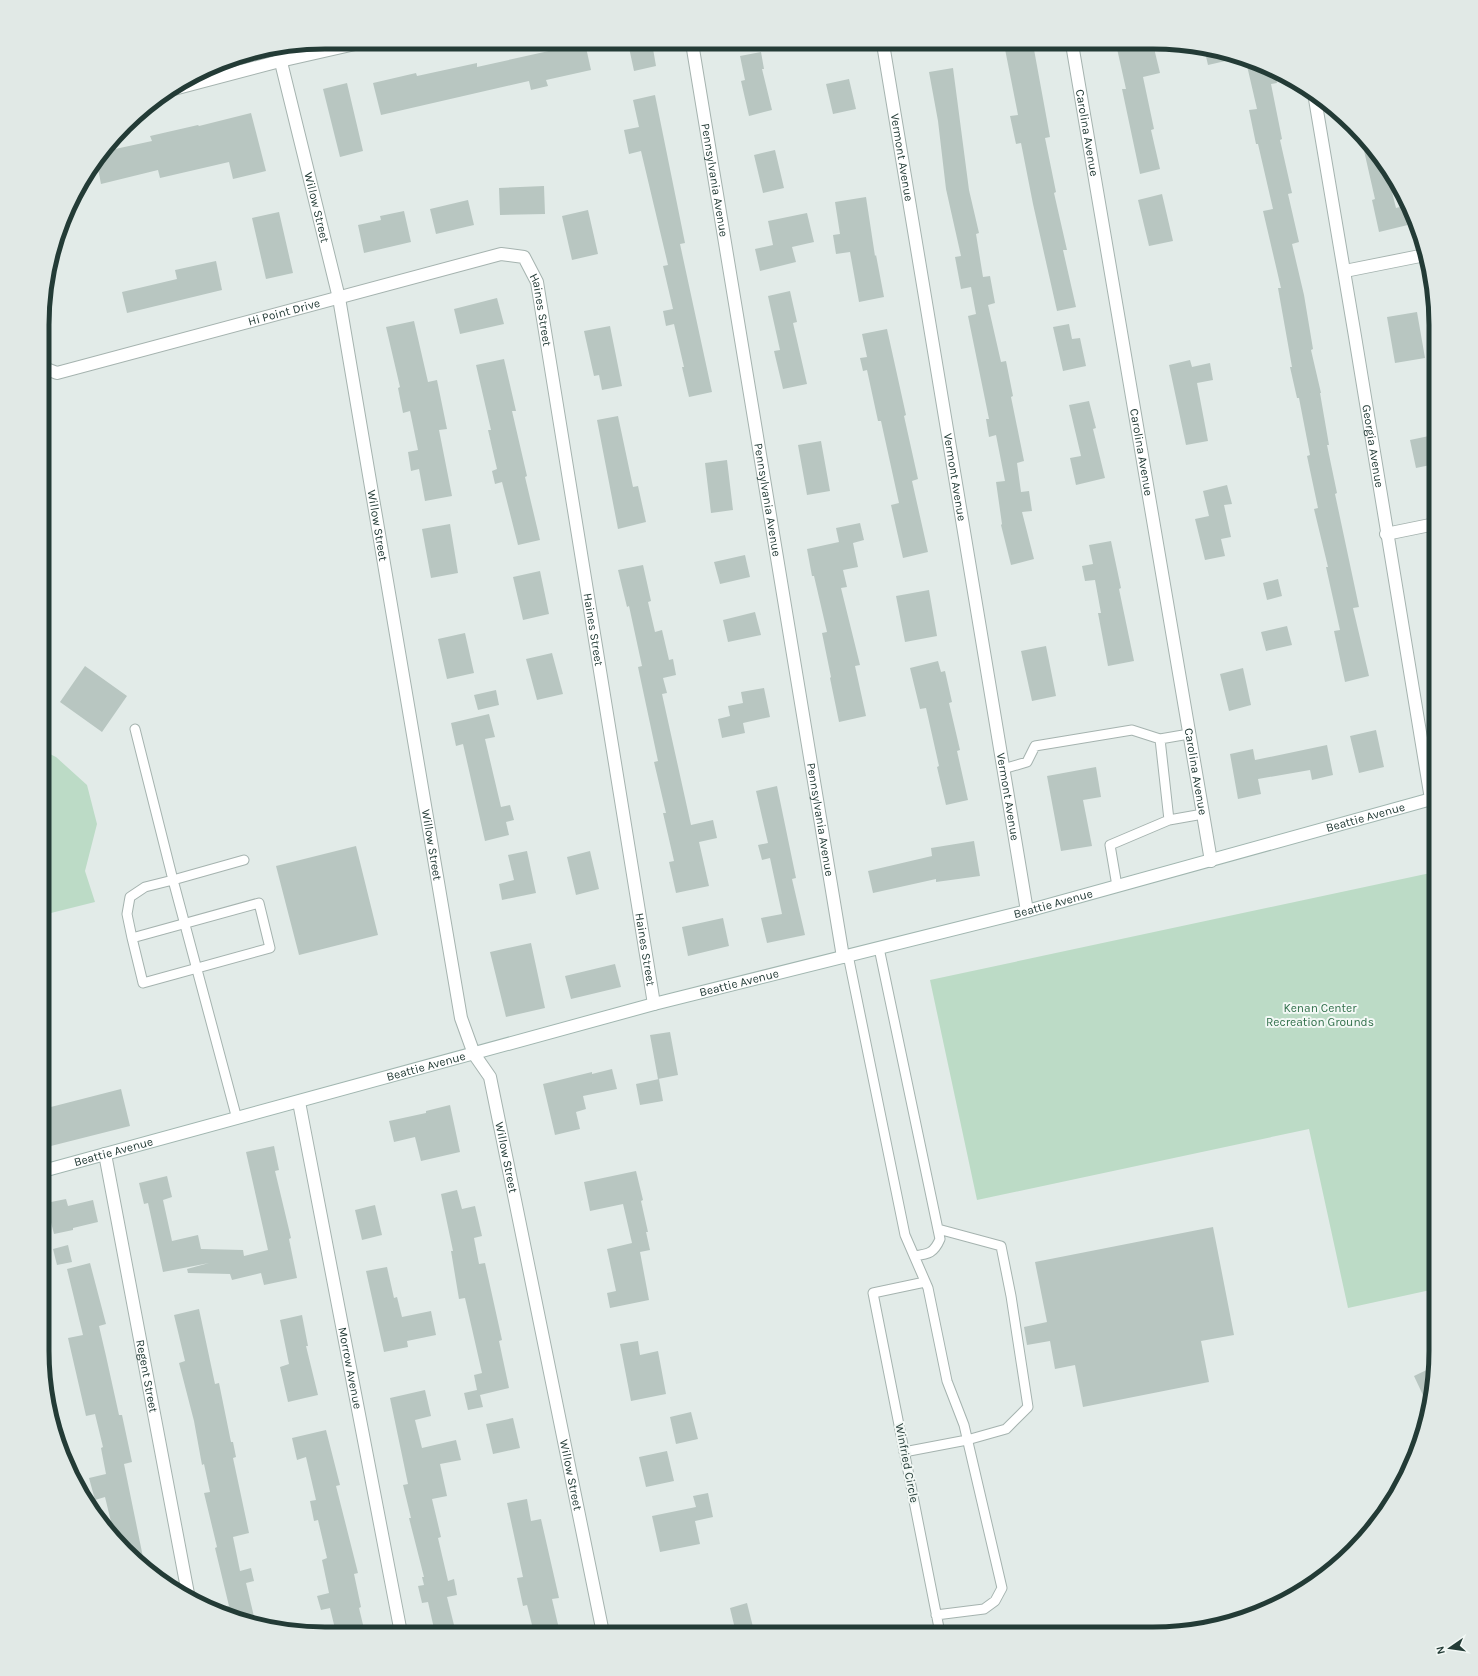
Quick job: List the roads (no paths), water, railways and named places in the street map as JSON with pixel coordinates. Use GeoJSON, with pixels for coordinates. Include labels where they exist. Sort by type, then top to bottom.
{"type":"FeatureCollection","features":[{"type":"Feature","properties":{"kind":"street","name":"Pennsylvania Avenue"},"geometry":{"type":"LineString","coordinates":[[693,49],[845,956]]}},
{"type":"Feature","properties":{"kind":"street","name":"Vermont Avenue"},"geometry":{"type":"LineString","coordinates":[[884,49],[1027,911]]}},
{"type":"Feature","properties":{"kind":"street","name":"Carolina Avenue"},"geometry":{"type":"LineString","coordinates":[[1073,49],[1211,861]]}},
{"type":"Feature","properties":{"kind":"street"},"geometry":{"type":"LineString","coordinates":[[193,83],[279,55],[314,50]]}},
{"type":"Feature","properties":{"kind":"street","name":"Willow Street"},"geometry":{"type":"LineString","coordinates":[[279,55],[339,298],[461,1018],[474,1054],[490,1077],[602,1627]]}},
{"type":"Feature","properties":{"kind":"street","name":"Georgia Avenue"},"geometry":{"type":"LineString","coordinates":[[1316,102],[1345,271],[1386,534],[1429,776]]}},
{"type":"Feature","properties":{"kind":"street","name":"Hi Point Drive"},"geometry":{"type":"LineString","coordinates":[[49,370],[57,373],[501,254],[524,257]]}},
{"type":"Feature","properties":{"kind":"street"},"geometry":{"type":"LineString","coordinates":[[1345,271],[1420,255]]}},
{"type":"Feature","properties":{"kind":"street","name":"Haines Street"},"geometry":{"type":"LineString","coordinates":[[524,257],[537,282],[654,1004]]}},
{"type":"Feature","properties":{"kind":"street"},"geometry":{"type":"LineString","coordinates":[[1386,534],[1429,525]]}},
{"type":"Feature","properties":{"kind":"street","name":"Beattie Avenue"},"geometry":{"type":"LineString","coordinates":[[49,1169],[654,1004],[1027,911],[1429,799]]}},
{"type":"Feature","properties":{"kind":"street","name":"Morrow Avenue"},"geometry":{"type":"LineString","coordinates":[[299,1102],[400,1627]]}},
{"type":"Feature","properties":{"kind":"street","name":"Regent Street"},"geometry":{"type":"LineString","coordinates":[[105,1154],[188,1590]]}},
{"type":"Feature","properties":{"kind":"lane"},"geometry":{"type":"LineString","coordinates":[[135,729],[173,880],[237,1119]]}},
{"type":"Feature","properties":{"kind":"lane"},"geometry":{"type":"LineString","coordinates":[[1003,769],[1027,762],[1035,746],[1132,730],[1160,739],[1189,734]]}},
{"type":"Feature","properties":{"kind":"lane"},"geometry":{"type":"LineString","coordinates":[[1160,739],[1169,820]]}},
{"type":"Feature","properties":{"kind":"lane"},"geometry":{"type":"LineString","coordinates":[[1117,886],[1110,845],[1169,820],[1203,814]]}},
{"type":"Feature","properties":{"kind":"lane"},"geometry":{"type":"LineString","coordinates":[[132,938],[259,903],[270,948],[143,983],[132,938],[127,914],[130,897],[145,887],[244,860]]}},
{"type":"Feature","properties":{"kind":"lane"},"geometry":{"type":"LineString","coordinates":[[879,948],[940,1239],[936,1249],[926,1255],[914,1256]]}},
{"type":"Feature","properties":{"kind":"lane"},"geometry":{"type":"LineString","coordinates":[[845,956],[905,1235],[928,1288],[948,1380],[968,1440],[1002,1588],[995,1601],[984,1609],[936,1615]]}},
{"type":"Feature","properties":{"kind":"lane"},"geometry":{"type":"LineString","coordinates":[[904,1452],[968,1440],[1006,1429],[1028,1406],[1011,1296],[1000,1246],[938,1229]]}},
{"type":"Feature","properties":{"kind":"lane","name":"Winfried Circle"},"geometry":{"type":"LineString","coordinates":[[925,1282],[873,1293],[939,1627]]}},
{"type":"Feature","properties":{"kind":"park label","name":"Kenan Center Recreation Grounds"},"geometry":{"type":"Point","coordinates":[1320,1015]}}]}
